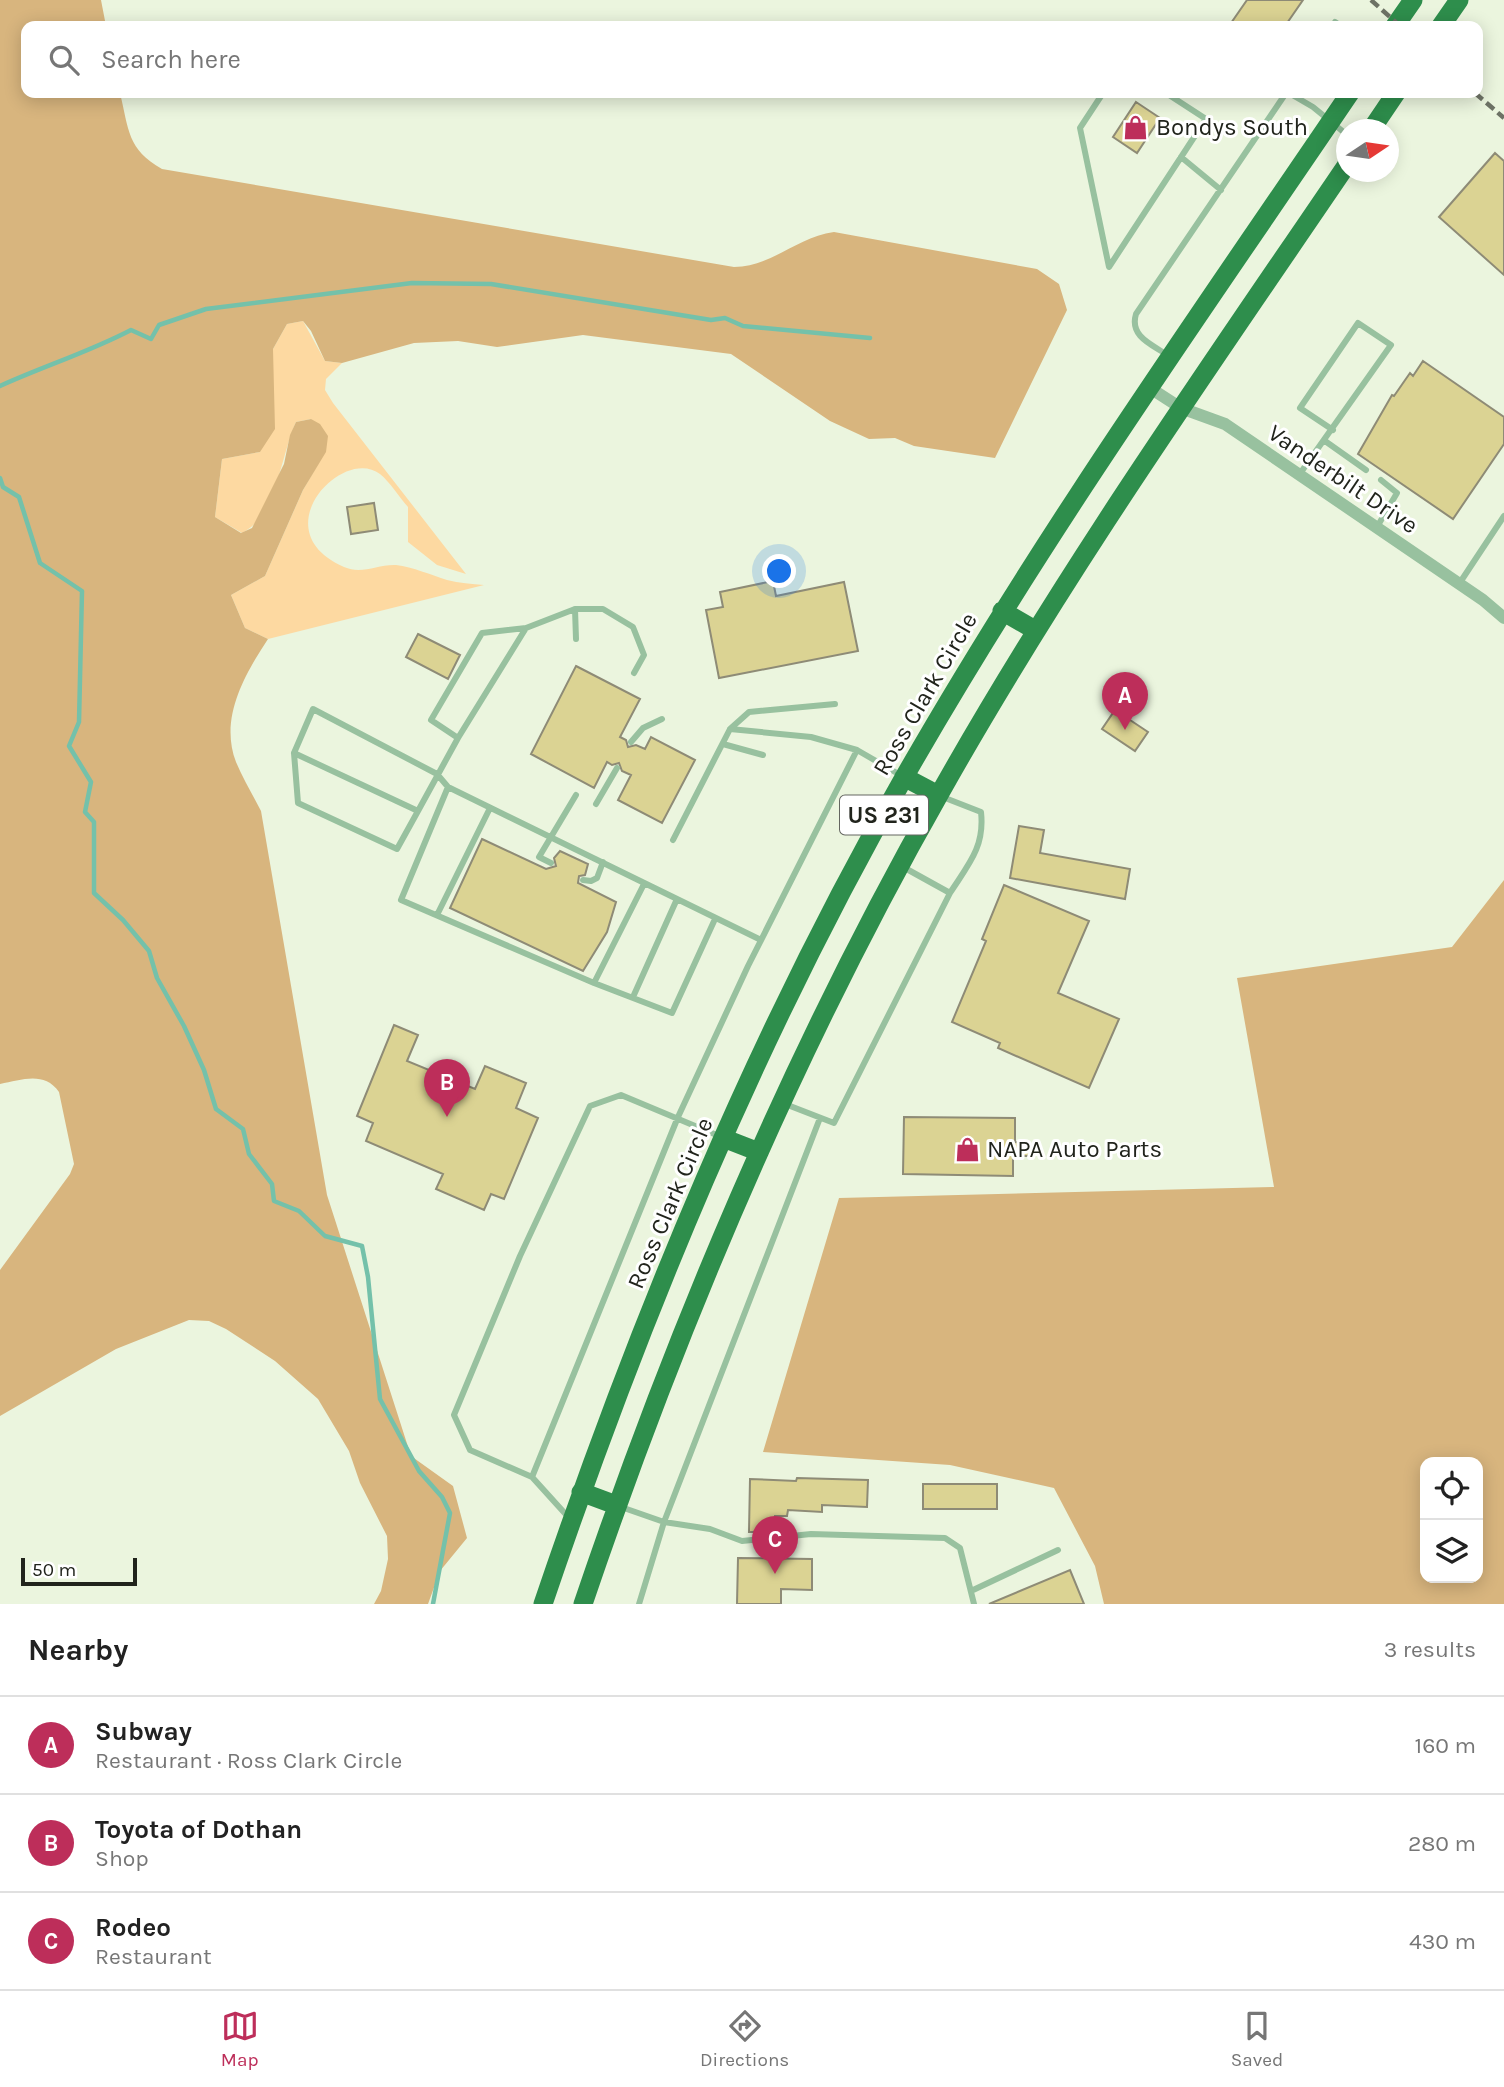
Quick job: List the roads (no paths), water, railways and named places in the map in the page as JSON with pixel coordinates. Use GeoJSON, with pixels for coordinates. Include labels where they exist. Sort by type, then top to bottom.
{"type":"FeatureCollection","features":[{"type":"Feature","properties":{"kind":"highway"},"geometry":{"type":"LineString","coordinates":[[1398,21],[1413,0]]}},
{"type":"Feature","properties":{"kind":"highway"},"geometry":{"type":"LineString","coordinates":[[1444,21],[1459,0]]}},
{"type":"Feature","properties":{"kind":"highway","name":"Ross Clark Circle"},"geometry":{"type":"LineString","coordinates":[[542,1604],[581,1492],[655,1298],[723,1138],[797,982],[904,777],[1002,611],[1347,98]]}},
{"type":"Feature","properties":{"kind":"highway"},"geometry":{"type":"LineString","coordinates":[[1378,119],[1393,98]]}},
{"type":"Feature","properties":{"kind":"highway","name":"US 231"},"geometry":{"type":"LineString","coordinates":[[583,1604],[616,1505],[703,1283],[759,1152],[900,866],[938,795],[1035,630],[1181,408],[1336,181]]}},
{"type":"Feature","properties":{"kind":"highway"},"geometry":{"type":"LineString","coordinates":[[1002,611],[1035,630]]}},
{"type":"Feature","properties":{"kind":"highway"},"geometry":{"type":"LineString","coordinates":[[904,777],[938,795]]}},
{"type":"Feature","properties":{"kind":"highway"},"geometry":{"type":"LineString","coordinates":[[723,1138],[759,1152]]}},
{"type":"Feature","properties":{"kind":"highway"},"geometry":{"type":"LineString","coordinates":[[581,1492],[616,1505]]}},
{"type":"Feature","properties":{"kind":"street","name":"Vanderbilt Drive"},"geometry":{"type":"LineString","coordinates":[[1150,388],[1181,408],[1224,424],[1377,527],[1504,618]]}},
{"type":"Feature","properties":{"kind":"lane"},"geometry":{"type":"LineString","coordinates":[[1100,98],[1080,128],[1110,267],[1206,119],[1174,98]]}},
{"type":"Feature","properties":{"kind":"lane"},"geometry":{"type":"LineString","coordinates":[[1171,357],[1135,332],[1133,324],[1136,314],[1285,98]]}},
{"type":"Feature","properties":{"kind":"lane"},"geometry":{"type":"LineString","coordinates":[[1297,98],[1313,107],[1336,126]]}},
{"type":"Feature","properties":{"kind":"lane"},"geometry":{"type":"LineString","coordinates":[[1181,157],[1221,190]]}},
{"type":"Feature","properties":{"kind":"lane"},"geometry":{"type":"LineString","coordinates":[[1299,475],[1333,430],[1391,345],[1358,323],[1300,408],[1333,430]]}},
{"type":"Feature","properties":{"kind":"lane"},"geometry":{"type":"LineString","coordinates":[[1325,441],[1366,470]]}},
{"type":"Feature","properties":{"kind":"lane"},"geometry":{"type":"LineString","coordinates":[[1377,527],[1398,493],[1381,480]]}},
{"type":"Feature","properties":{"kind":"lane"},"geometry":{"type":"LineString","coordinates":[[1459,584],[1504,516]]}},
{"type":"Feature","properties":{"kind":"lane"},"geometry":{"type":"LineString","coordinates":[[575,609],[576,639]]}},
{"type":"Feature","properties":{"kind":"lane"},"geometry":{"type":"LineString","coordinates":[[457,738],[431,720],[482,633],[526,628],[575,609],[603,609],[634,627],[644,655],[634,673]]}},
{"type":"Feature","properties":{"kind":"lane"},"geometry":{"type":"LineString","coordinates":[[526,628],[457,738],[438,774],[397,849],[298,803],[295,752],[313,709],[438,774],[448,787],[761,940]]}},
{"type":"Feature","properties":{"kind":"lane"},"geometry":{"type":"LineString","coordinates":[[673,840],[730,729],[749,712],[835,704]]}},
{"type":"Feature","properties":{"kind":"lane"},"geometry":{"type":"LineString","coordinates":[[631,742],[643,728],[662,719]]}},
{"type":"Feature","properties":{"kind":"lane"},"geometry":{"type":"LineString","coordinates":[[730,729],[811,737],[857,750],[904,777]]}},
{"type":"Feature","properties":{"kind":"lane"},"geometry":{"type":"LineString","coordinates":[[723,744],[763,755]]}},
{"type":"Feature","properties":{"kind":"lane"},"geometry":{"type":"LineString","coordinates":[[532,1476],[678,1117],[761,940],[857,750]]}},
{"type":"Feature","properties":{"kind":"lane"},"geometry":{"type":"LineString","coordinates":[[295,752],[418,811]]}},
{"type":"Feature","properties":{"kind":"lane"},"geometry":{"type":"LineString","coordinates":[[596,804],[617,768]]}},
{"type":"Feature","properties":{"kind":"lane"},"geometry":{"type":"LineString","coordinates":[[448,787],[401,900],[594,983],[672,1013],[715,919]]}},
{"type":"Feature","properties":{"kind":"lane"},"geometry":{"type":"LineString","coordinates":[[551,863],[539,857],[554,837],[576,795]]}},
{"type":"Feature","properties":{"kind":"lane"},"geometry":{"type":"LineString","coordinates":[[782,1102],[834,1123],[983,833],[981,812],[938,795]]}},
{"type":"Feature","properties":{"kind":"lane"},"geometry":{"type":"LineString","coordinates":[[437,915],[490,807]]}},
{"type":"Feature","properties":{"kind":"lane"},"geometry":{"type":"LineString","coordinates":[[583,880],[591,881],[597,878],[603,863]]}},
{"type":"Feature","properties":{"kind":"lane"},"geometry":{"type":"LineString","coordinates":[[900,866],[950,893]]}},
{"type":"Feature","properties":{"kind":"lane"},"geometry":{"type":"LineString","coordinates":[[594,983],[644,884]]}},
{"type":"Feature","properties":{"kind":"lane"},"geometry":{"type":"LineString","coordinates":[[633,996],[677,899]]}},
{"type":"Feature","properties":{"kind":"lane"},"geometry":{"type":"LineString","coordinates":[[571,1521],[532,1476],[470,1450],[454,1415],[520,1256],[590,1106],[621,1095],[723,1138]]}},
{"type":"Feature","properties":{"kind":"lane"},"geometry":{"type":"LineString","coordinates":[[639,1604],[664,1522],[821,1118]]}},
{"type":"Feature","properties":{"kind":"lane"},"geometry":{"type":"LineString","coordinates":[[616,1505],[664,1522],[710,1529],[743,1541],[811,1534],[945,1538],[960,1548],[974,1604]]}},
{"type":"Feature","properties":{"kind":"lane"},"geometry":{"type":"LineString","coordinates":[[971,1591],[1058,1550]]}},
{"type":"Feature","properties":{"kind":"waterway"},"geometry":{"type":"LineString","coordinates":[[0,386],[131,330],[151,339],[159,325],[206,309],[412,283],[491,284],[711,320],[725,318],[743,326],[870,338]]}},
{"type":"Feature","properties":{"kind":"waterway"},"geometry":{"type":"LineString","coordinates":[[0,478],[3,487],[19,497],[40,563],[82,591],[79,722],[69,746],[91,782],[85,812],[94,822],[94,893],[123,920],[149,951],[157,978],[184,1026],[204,1070],[216,1109],[243,1129],[249,1154],[272,1184],[274,1201],[299,1211],[325,1236],[362,1246],[368,1277],[380,1399],[419,1471],[442,1497],[450,1513],[433,1604]]}},
{"type":"Feature","properties":{"kind":"railway"},"geometry":{"type":"LineString","coordinates":[[1371,0],[1394,21]]}},
{"type":"Feature","properties":{"kind":"railway"},"geometry":{"type":"LineString","coordinates":[[1481,98],[1504,118]]}},
{"type":"Feature","properties":{"kind":"place","name":"Bondys South"},"geometry":{"type":"Point","coordinates":[1136,127]}},
{"type":"Feature","properties":{"kind":"place","name":"Subway"},"geometry":{"type":"Point","coordinates":[1125,730]}},
{"type":"Feature","properties":{"kind":"place","name":"Toyota of Dothan"},"geometry":{"type":"Point","coordinates":[447,1117]}},
{"type":"Feature","properties":{"kind":"place","name":"NAPA Auto Parts"},"geometry":{"type":"Point","coordinates":[967,1149]}},
{"type":"Feature","properties":{"kind":"place","name":"Rodeo"},"geometry":{"type":"Point","coordinates":[775,1574]}}]}
